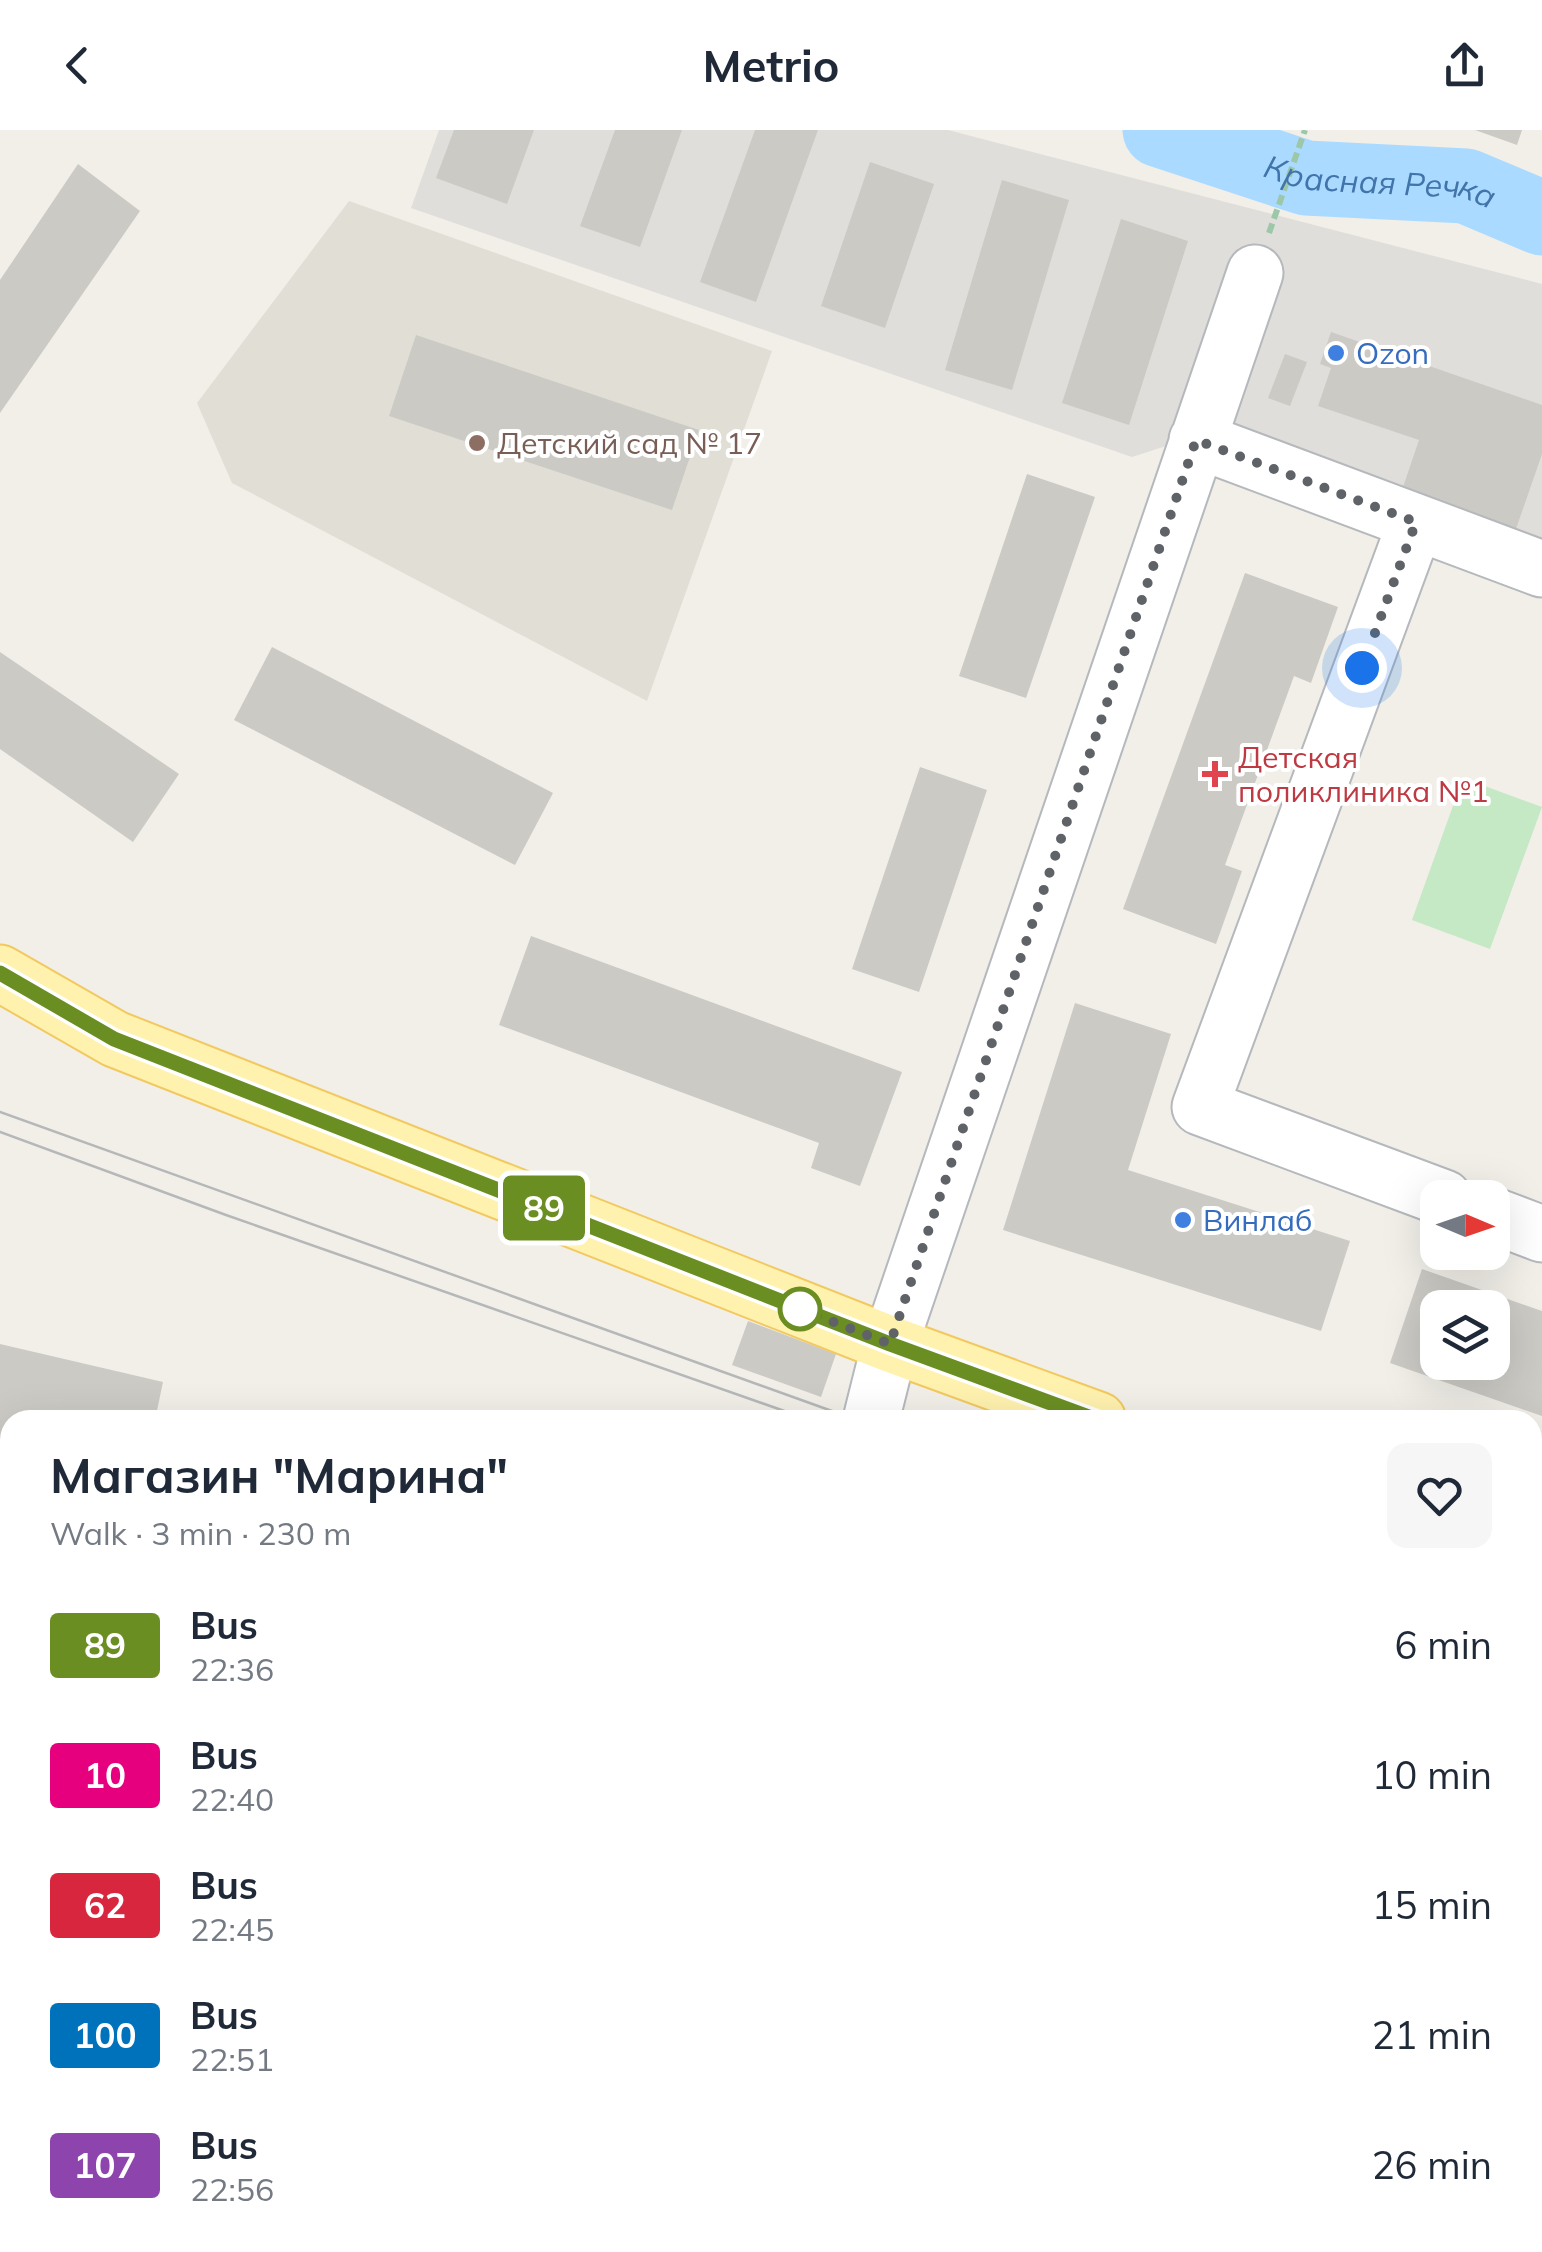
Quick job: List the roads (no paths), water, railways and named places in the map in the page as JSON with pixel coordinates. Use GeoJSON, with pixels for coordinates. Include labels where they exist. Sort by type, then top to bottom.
{"type":"FeatureCollection","features":[{"type":"Feature","properties":{"kind":"main road"},"geometry":{"type":"LineString","coordinates":[[0,974],[114,1039],[890,1344],[1071,1410]]}},
{"type":"Feature","properties":{"kind":"street"},"geometry":{"type":"LineString","coordinates":[[874,1410],[890,1344],[1262,252]]}},
{"type":"Feature","properties":{"kind":"street"},"geometry":{"type":"LineString","coordinates":[[1196,440],[1542,569]]}},
{"type":"Feature","properties":{"kind":"street"},"geometry":{"type":"LineString","coordinates":[[1416,522],[1200,1106],[1420,1189]]}},
{"type":"Feature","properties":{"kind":"street"},"geometry":{"type":"LineString","coordinates":[[1510,1222],[1542,1234]]}},
{"type":"Feature","properties":{"kind":"waterway","name":"Красная Речка"},"geometry":{"type":"LineString","coordinates":[[1160,130],[1306,178],[1466,186],[1542,218]]}},
{"type":"Feature","properties":{"kind":"tram line"},"geometry":{"type":"LineString","coordinates":[[0,1112],[829,1410]]}},
{"type":"Feature","properties":{"kind":"tram line"},"geometry":{"type":"LineString","coordinates":[[0,1132],[782,1410]]}},
{"type":"Feature","properties":{"kind":"place","name":"Ozon"},"geometry":{"type":"Point","coordinates":[1336,353]}},
{"type":"Feature","properties":{"kind":"place","name":"Детский сад № 17"},"geometry":{"type":"Point","coordinates":[477,443]}},
{"type":"Feature","properties":{"kind":"place","name":"Детская поликлиника №1"},"geometry":{"type":"Point","coordinates":[1215,774]}},
{"type":"Feature","properties":{"kind":"place","name":"Винлаб"},"geometry":{"type":"Point","coordinates":[1183,1220]}}]}
